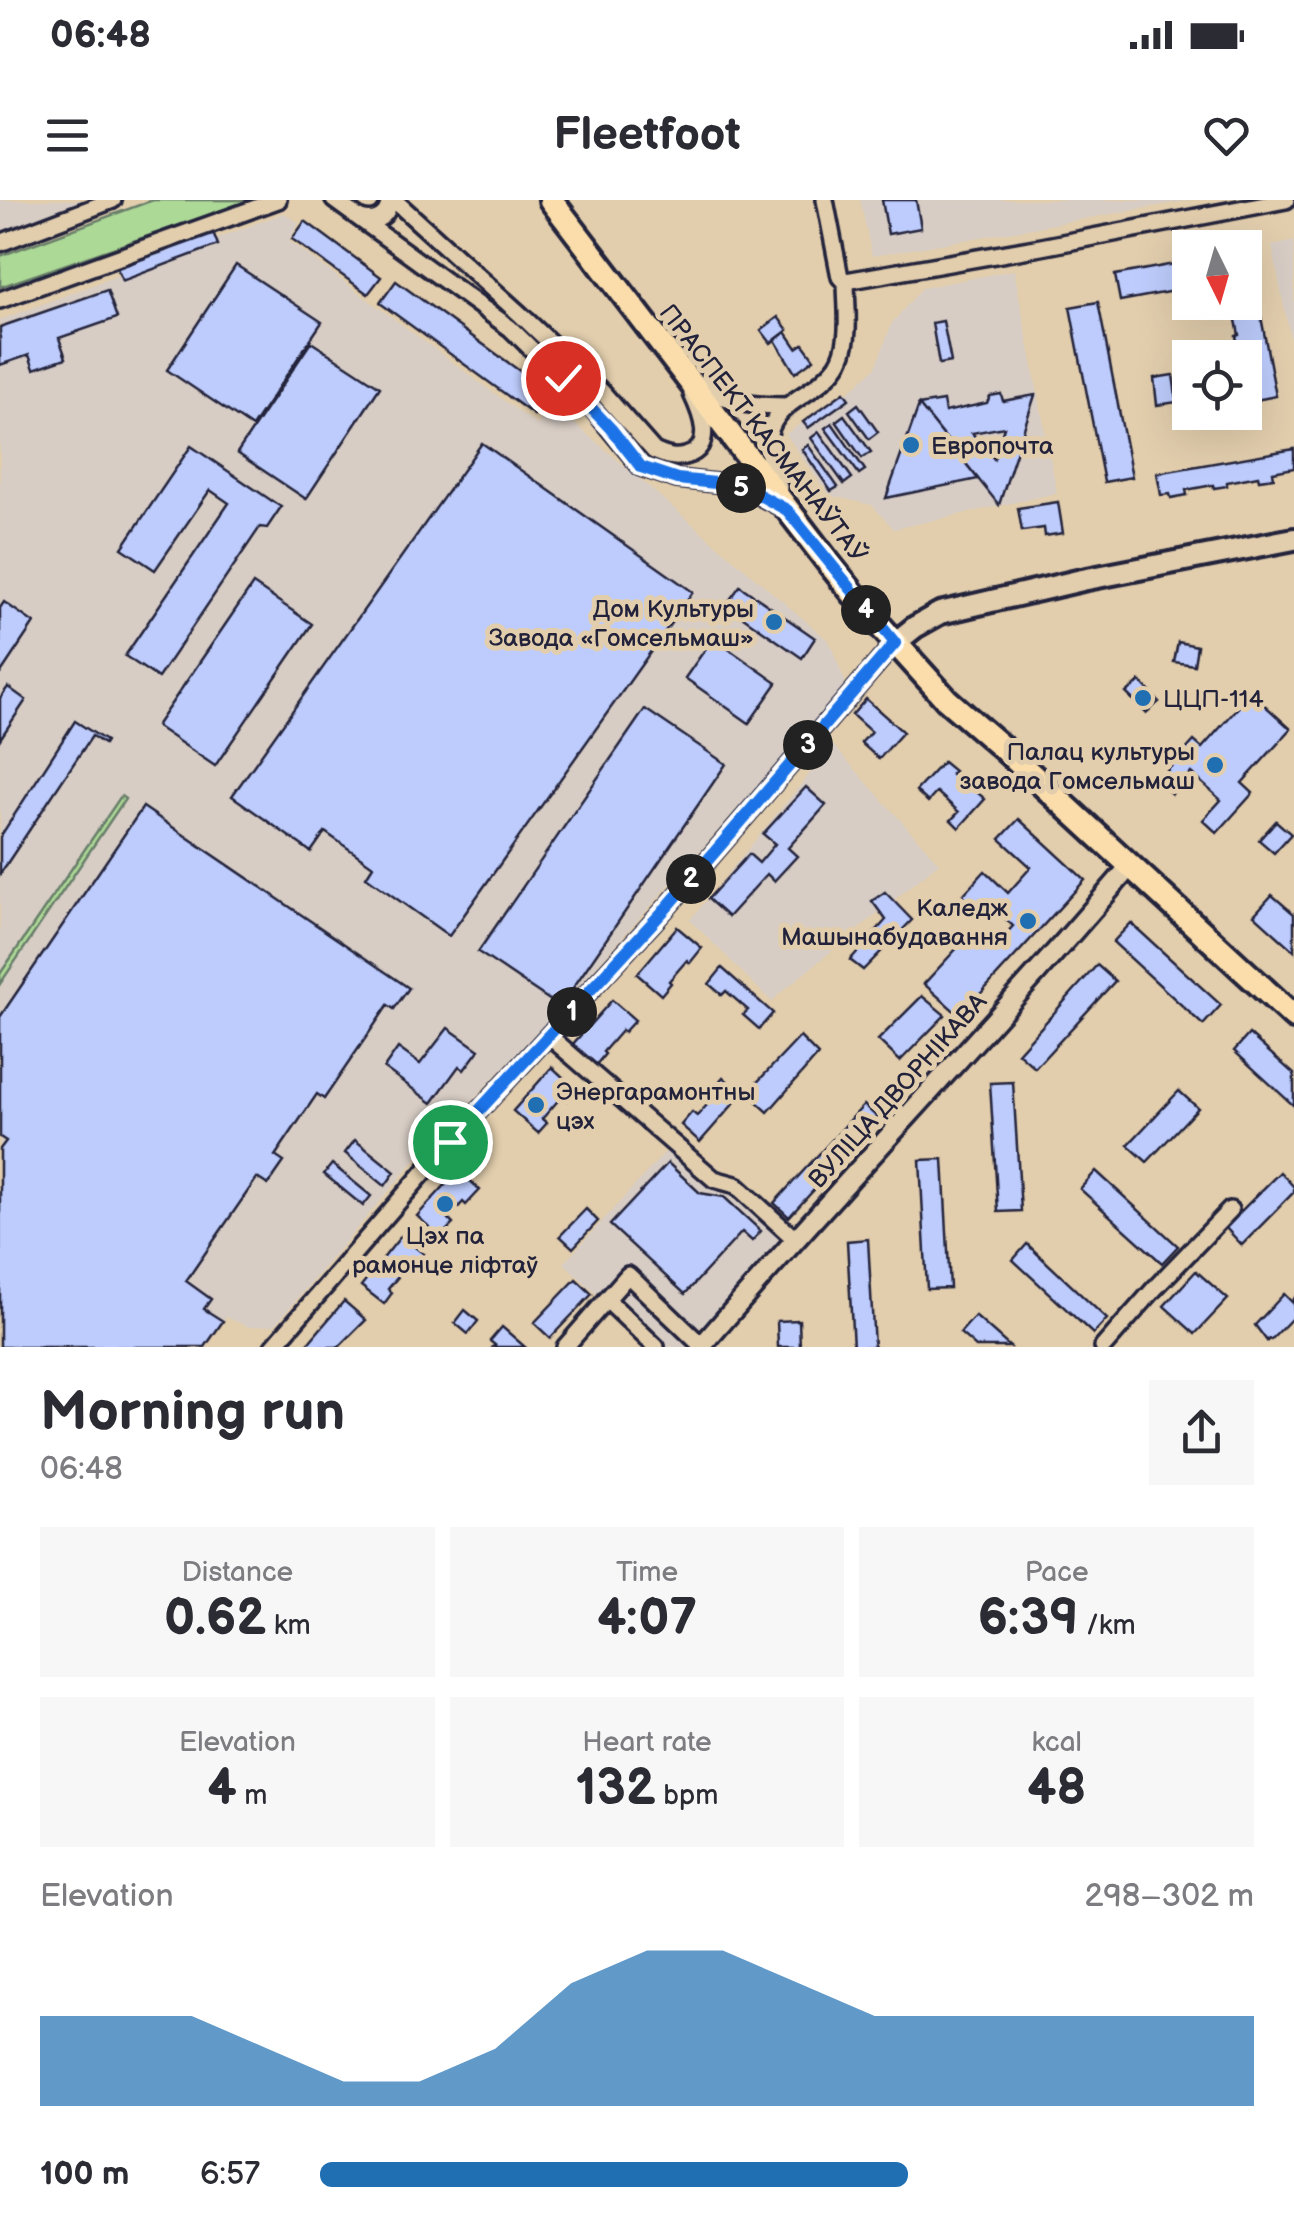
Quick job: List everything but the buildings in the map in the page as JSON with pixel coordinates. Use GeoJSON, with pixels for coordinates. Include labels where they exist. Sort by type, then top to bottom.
{"type":"FeatureCollection","features":[{"type":"Feature","properties":{"kind":"main road","name":"ПРАСПЕКТ КАСМАНАЎТАЎ"},"geometry":{"type":"LineString","coordinates":[[552,200],[787,510],[946,700],[1294,1017]]}},
{"type":"Feature","properties":{"kind":"main road"},"geometry":{"type":"LineString","coordinates":[[895,643],[940,613],[1082,580],[1294,540]]}},
{"type":"Feature","properties":{"kind":"street"},"geometry":{"type":"LineString","coordinates":[[0,243],[113,200]]}},
{"type":"Feature","properties":{"kind":"street"},"geometry":{"type":"LineString","coordinates":[[0,300],[278,200]]}},
{"type":"Feature","properties":{"kind":"street"},"geometry":{"type":"LineString","coordinates":[[334,200],[510,328],[574,389],[641,467],[677,479],[750,490],[787,510]]}},
{"type":"Feature","properties":{"kind":"street"},"geometry":{"type":"LineString","coordinates":[[350,200],[353,212],[366,221],[380,218],[391,200],[522,315],[602,392],[654,451],[664,456],[693,453],[704,438],[697,405],[679,368]]}},
{"type":"Feature","properties":{"kind":"street"},"geometry":{"type":"LineString","coordinates":[[825,200],[840,277],[846,282]]}},
{"type":"Feature","properties":{"kind":"street"},"geometry":{"type":"LineString","coordinates":[[846,282],[1286,200]]}},
{"type":"Feature","properties":{"kind":"street"},"geometry":{"type":"LineString","coordinates":[[787,510],[769,462],[767,440],[772,422],[828,376],[843,356],[846,282]]}},
{"type":"Feature","properties":{"kind":"street"},"geometry":{"type":"LineString","coordinates":[[679,368],[712,394],[738,404],[787,406]]}},
{"type":"Feature","properties":{"kind":"street"},"geometry":{"type":"LineString","coordinates":[[278,1345],[450,1142],[669,905],[895,643]]}},
{"type":"Feature","properties":{"kind":"street","name":"ВУЛІЦА ДВОРНІКАВА"},"geometry":{"type":"LineString","coordinates":[[701,1347],[1130,866]]}},
{"type":"Feature","properties":{"kind":"street"},"geometry":{"type":"LineString","coordinates":[[549,1036],[714,1180],[736,1185],[796,1240]]}},
{"type":"Feature","properties":{"kind":"street"},"geometry":{"type":"LineString","coordinates":[[1103,1347],[1230,1210]]}},
{"type":"Feature","properties":{"kind":"street"},"geometry":{"type":"LineString","coordinates":[[566,1347],[628,1275],[701,1347]]}},
{"type":"Feature","properties":{"kind":"street"},"geometry":{"type":"LineString","coordinates":[[607,1300],[656,1347]]}},
{"type":"Feature","properties":{"kind":"shaded area"},"geometry":{"type":"Polygon","coordinates":[[[0,200],[87,200],[0,232],[0,200]]]}},
{"type":"Feature","properties":{"kind":"shaded area"},"geometry":{"type":"Polygon","coordinates":[[[860,200],[1191,200],[872,256],[860,200]]]}},
{"type":"Feature","properties":{"kind":"shaded area"},"geometry":{"type":"Polygon","coordinates":[[[284,213],[299,223],[289,241],[537,425],[553,405],[829,641],[847,687],[543,1026],[415,1160],[275,1325],[249,1327],[226,1317],[205,1347],[0,1347],[0,320],[284,213]]]}},
{"type":"Feature","properties":{"kind":"shaded area"},"geometry":{"type":"Polygon","coordinates":[[[1294,241],[1294,357],[1272,246],[1294,241]]]}},
{"type":"Feature","properties":{"kind":"shaded area"},"geometry":{"type":"Polygon","coordinates":[[[1014,270],[1057,493],[894,529],[872,505],[828,495],[786,434],[856,386],[876,367],[892,323],[922,288],[1014,270]]]}},
{"type":"Feature","properties":{"kind":"shaded area"},"geometry":{"type":"Polygon","coordinates":[[[833,745],[939,863],[772,1002],[690,920],[833,745]]]}},
{"type":"Feature","properties":{"kind":"shaded area"},"geometry":{"type":"Polygon","coordinates":[[[669,1148],[736,1190],[784,1234],[686,1347],[652,1347],[564,1263],[669,1148]]]}},
{"type":"Feature","properties":{"kind":"green space"},"geometry":{"type":"Polygon","coordinates":[[[153,200],[252,200],[0,287],[0,256],[153,200]]]}},
{"type":"Feature","properties":{"kind":"green space"},"geometry":{"type":"Polygon","coordinates":[[[121,796],[125,799],[0,984],[0,974],[121,796]]]}},
{"type":"Feature","properties":{"kind":"place","name":"Европочта"},"geometry":{"type":"Point","coordinates":[911,445]}},
{"type":"Feature","properties":{"kind":"place","name":"Дом Культуры Завода «Гомсельмаш»"},"geometry":{"type":"Point","coordinates":[774,622]}},
{"type":"Feature","properties":{"kind":"place","name":"ЦЦП-114"},"geometry":{"type":"Point","coordinates":[1143,698]}},
{"type":"Feature","properties":{"kind":"place","name":"Палац культуры завода Гомсельмаш"},"geometry":{"type":"Point","coordinates":[1215,765]}},
{"type":"Feature","properties":{"kind":"place","name":"Каледж Машынабудавання"},"geometry":{"type":"Point","coordinates":[1028,921]}},
{"type":"Feature","properties":{"kind":"place","name":"Энергарамонтны цэх"},"geometry":{"type":"Point","coordinates":[536,1105]}},
{"type":"Feature","properties":{"kind":"place","name":"Цэх па рамонце ліфтаў"},"geometry":{"type":"Point","coordinates":[445,1204]}},
{"type":"Feature","properties":{"kind":"route"},"geometry":{"type":"LineString","coordinates":[[450,1142],[669,905],[895,643],[787,510],[750,490],[677,479],[641,467],[563,378]]}}]}
